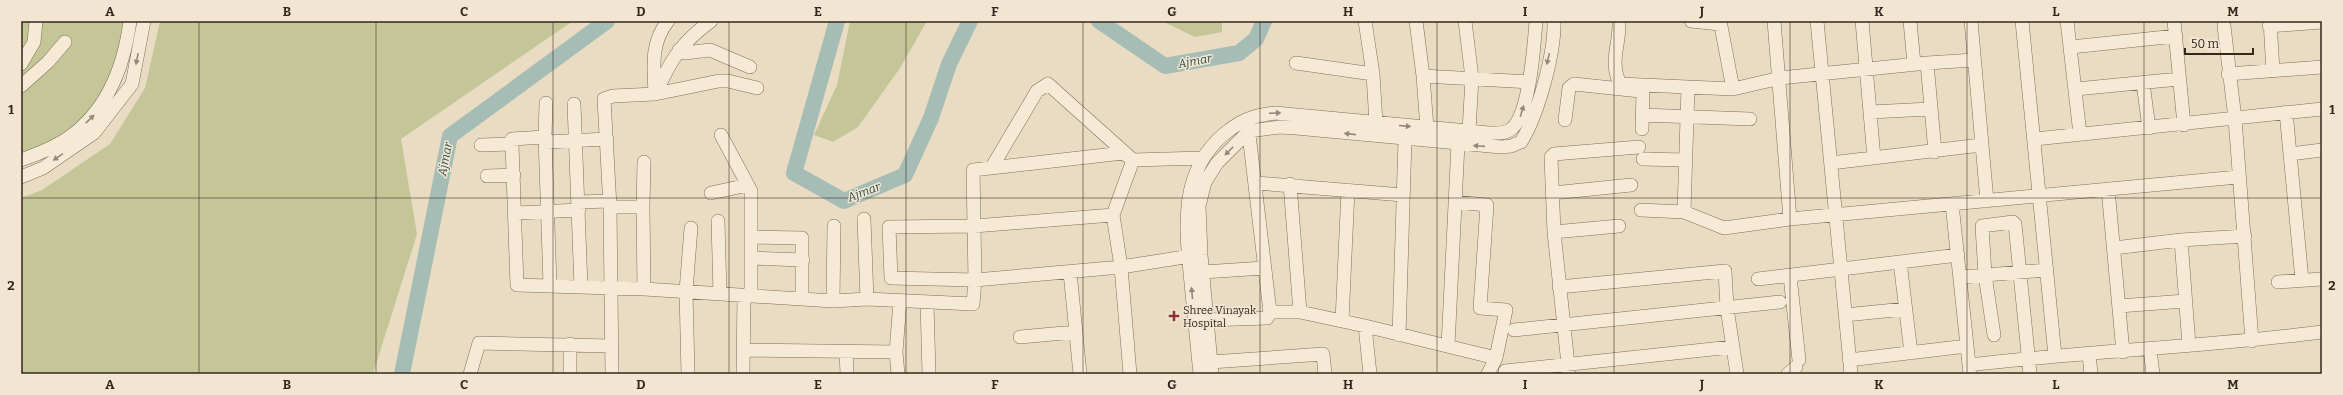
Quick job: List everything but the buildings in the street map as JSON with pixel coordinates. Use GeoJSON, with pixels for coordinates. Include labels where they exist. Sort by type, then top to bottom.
{"type":"FeatureCollection","features":[{"type":"Feature","properties":{"kind":"street"},"geometry":{"type":"LineString","coordinates":[[21,64],[34,42],[36,21]]}},
{"type":"Feature","properties":{"kind":"street"},"geometry":{"type":"LineString","coordinates":[[21,160],[68,138],[96,113],[110,90],[119,70],[130,21]]}},
{"type":"Feature","properties":{"kind":"street"},"geometry":{"type":"LineString","coordinates":[[21,177],[43,168],[94,133],[132,84],[144,21]]}},
{"type":"Feature","properties":{"kind":"street"},"geometry":{"type":"LineString","coordinates":[[655,94],[653,50],[662,28],[668,21]]}},
{"type":"Feature","properties":{"kind":"street"},"geometry":{"type":"LineString","coordinates":[[655,94],[671,59],[696,31],[711,21]]}},
{"type":"Feature","properties":{"kind":"street"},"geometry":{"type":"LineString","coordinates":[[1365,21],[1373,74],[1376,123]]}},
{"type":"Feature","properties":{"kind":"street"},"geometry":{"type":"LineString","coordinates":[[1416,21],[1423,76],[1427,128]]}},
{"type":"Feature","properties":{"kind":"street"},"geometry":{"type":"LineString","coordinates":[[1465,21],[1472,78],[1469,131]]}},
{"type":"Feature","properties":{"kind":"street"},"geometry":{"type":"LineString","coordinates":[[1200,374],[1195,256],[1187,201],[1196,171],[1202,158],[1214,143],[1247,118],[1261,114],[1287,113],[1489,133],[1509,131],[1516,124],[1521,114],[1529,82],[1536,21]]}},
{"type":"Feature","properties":{"kind":"street"},"geometry":{"type":"LineString","coordinates":[[1325,374],[1323,354],[1212,368],[1203,272],[1195,256],[1199,206],[1205,182],[1217,163],[1249,131],[1285,128],[1501,147],[1511,146],[1521,142],[1528,131],[1542,86],[1551,46],[1554,21]]}},
{"type":"Feature","properties":{"kind":"street"},"geometry":{"type":"LineString","coordinates":[[1619,21],[1620,34],[1614,65],[1620,84],[1733,89],[1780,78],[1921,63],[1974,60]]}},
{"type":"Feature","properties":{"kind":"street"},"geometry":{"type":"LineString","coordinates":[[1691,21],[1720,22],[1733,89]]}},
{"type":"Feature","properties":{"kind":"street"},"geometry":{"type":"LineString","coordinates":[[1774,21],[1780,78],[1790,219]]}},
{"type":"Feature","properties":{"kind":"street"},"geometry":{"type":"LineString","coordinates":[[1817,21],[1851,374]]}},
{"type":"Feature","properties":{"kind":"street"},"geometry":{"type":"LineString","coordinates":[[1862,21],[1874,158]]}},
{"type":"Feature","properties":{"kind":"street"},"geometry":{"type":"LineString","coordinates":[[1910,21],[1921,63],[1930,109],[1935,152]]}},
{"type":"Feature","properties":{"kind":"street"},"geometry":{"type":"LineString","coordinates":[[1971,21],[1987,201]]}},
{"type":"Feature","properties":{"kind":"street"},"geometry":{"type":"LineString","coordinates":[[2022,21],[2035,140],[2039,197],[2055,356]]}},
{"type":"Feature","properties":{"kind":"street"},"geometry":{"type":"LineString","coordinates":[[2067,21],[2080,134]]}},
{"type":"Feature","properties":{"kind":"street"},"geometry":{"type":"LineString","coordinates":[[2174,21],[2184,125]]}},
{"type":"Feature","properties":{"kind":"street"},"geometry":{"type":"LineString","coordinates":[[2273,71],[2270,24],[2322,22]]}},
{"type":"Feature","properties":{"kind":"street"},"geometry":{"type":"LineString","coordinates":[[2224,26],[2228,74],[2235,119],[2238,177],[2245,236],[2252,341]]}},
{"type":"Feature","properties":{"kind":"street"},"geometry":{"type":"LineString","coordinates":[[2071,47],[2176,36]]}},
{"type":"Feature","properties":{"kind":"street"},"geometry":{"type":"LineString","coordinates":[[21,86],[48,62],[65,42]]}},
{"type":"Feature","properties":{"kind":"street"},"geometry":{"type":"LineString","coordinates":[[679,50],[685,53],[710,50],[750,67]]}},
{"type":"Feature","properties":{"kind":"street"},"geometry":{"type":"LineString","coordinates":[[1296,63],[1373,74]]}},
{"type":"Feature","properties":{"kind":"street"},"geometry":{"type":"LineString","coordinates":[[2228,74],[2322,67]]}},
{"type":"Feature","properties":{"kind":"street"},"geometry":{"type":"LineString","coordinates":[[1423,76],[1529,82]]}},
{"type":"Feature","properties":{"kind":"street"},"geometry":{"type":"LineString","coordinates":[[2076,89],[2179,79]]}},
{"type":"Feature","properties":{"kind":"street"},"geometry":{"type":"LineString","coordinates":[[612,374],[610,204],[604,99],[613,96],[655,94],[719,81],[728,81],[757,88]]}},
{"type":"Feature","properties":{"kind":"street"},"geometry":{"type":"LineString","coordinates":[[2143,83],[2149,128]]}},
{"type":"Feature","properties":{"kind":"street"},"geometry":{"type":"LineString","coordinates":[[992,167],[1037,91],[1048,84],[1133,160]]}},
{"type":"Feature","properties":{"kind":"street"},"geometry":{"type":"LineString","coordinates":[[1565,120],[1569,88],[1574,84],[1640,91],[1643,93],[1642,129]]}},
{"type":"Feature","properties":{"kind":"street"},"geometry":{"type":"LineString","coordinates":[[1684,212],[1688,87]]}},
{"type":"Feature","properties":{"kind":"street"},"geometry":{"type":"LineString","coordinates":[[546,103],[545,140],[550,285]]}},
{"type":"Feature","properties":{"kind":"street"},"geometry":{"type":"LineString","coordinates":[[574,104],[581,287]]}},
{"type":"Feature","properties":{"kind":"street"},"geometry":{"type":"LineString","coordinates":[[1870,112],[1930,109]]}},
{"type":"Feature","properties":{"kind":"street"},"geometry":{"type":"LineString","coordinates":[[2035,140],[2322,109]]}},
{"type":"Feature","properties":{"kind":"street"},"geometry":{"type":"LineString","coordinates":[[2286,112],[2302,280]]}},
{"type":"Feature","properties":{"kind":"street"},"geometry":{"type":"LineString","coordinates":[[1642,115],[1750,119]]}},
{"type":"Feature","properties":{"kind":"street"},"geometry":{"type":"LineString","coordinates":[[1207,320],[1267,318],[1270,312],[1264,268],[1256,183],[1247,118]]}},
{"type":"Feature","properties":{"kind":"street"},"geometry":{"type":"LineString","coordinates":[[721,135],[752,192],[752,258],[747,296],[743,374]]}},
{"type":"Feature","properties":{"kind":"street"},"geometry":{"type":"LineString","coordinates":[[607,139],[576,141],[512,139],[516,212],[517,285],[686,291],[833,301],[866,299],[973,304],[976,280],[973,170],[1123,153],[1133,160],[1202,158]]}},
{"type":"Feature","properties":{"kind":"street"},"geometry":{"type":"LineString","coordinates":[[1399,335],[1404,139]]}},
{"type":"Feature","properties":{"kind":"street"},"geometry":{"type":"LineString","coordinates":[[481,145],[512,144]]}},
{"type":"Feature","properties":{"kind":"street"},"geometry":{"type":"LineString","coordinates":[[1448,346],[1458,144]]}},
{"type":"Feature","properties":{"kind":"street"},"geometry":{"type":"LineString","coordinates":[[1831,163],[1935,152],[1981,145]]}},
{"type":"Feature","properties":{"kind":"street"},"geometry":{"type":"LineString","coordinates":[[2290,154],[2322,150]]}},
{"type":"Feature","properties":{"kind":"street"},"geometry":{"type":"LineString","coordinates":[[1568,370],[1554,232],[1552,154],[1641,153],[1685,160]]}},
{"type":"Feature","properties":{"kind":"street"},"geometry":{"type":"LineString","coordinates":[[1130,374],[1122,267],[1113,215],[1133,160]]}},
{"type":"Feature","properties":{"kind":"street"},"geometry":{"type":"LineString","coordinates":[[644,162],[644,289]]}},
{"type":"Feature","properties":{"kind":"street"},"geometry":{"type":"LineString","coordinates":[[488,176],[514,175]]}},
{"type":"Feature","properties":{"kind":"street"},"geometry":{"type":"LineString","coordinates":[[1641,210],[1684,212],[1724,228],[1790,219],[2039,197],[2238,177]]}},
{"type":"Feature","properties":{"kind":"street"},"geometry":{"type":"LineString","coordinates":[[1256,183],[1290,184],[1403,195]]}},
{"type":"Feature","properties":{"kind":"street"},"geometry":{"type":"LineString","coordinates":[[1290,184],[1300,312]]}},
{"type":"Feature","properties":{"kind":"street"},"geometry":{"type":"LineString","coordinates":[[712,193],[748,185]]}},
{"type":"Feature","properties":{"kind":"street"},"geometry":{"type":"LineString","coordinates":[[1553,193],[1631,185]]}},
{"type":"Feature","properties":{"kind":"street"},"geometry":{"type":"LineString","coordinates":[[1342,321],[1348,190]]}},
{"type":"Feature","properties":{"kind":"street"},"geometry":{"type":"LineString","coordinates":[[2108,190],[2123,352]]}},
{"type":"Feature","properties":{"kind":"street"},"geometry":{"type":"LineString","coordinates":[[1456,202],[1487,205],[1480,308],[1506,310],[1496,358],[1488,374]]}},
{"type":"Feature","properties":{"kind":"street"},"geometry":{"type":"LineString","coordinates":[[516,212],[548,211],[579,206],[610,204],[643,207]]}},
{"type":"Feature","properties":{"kind":"street"},"geometry":{"type":"LineString","coordinates":[[1952,204],[1970,369],[2028,358],[2123,352],[2189,345],[2252,341],[2322,332]]}},
{"type":"Feature","properties":{"kind":"street"},"geometry":{"type":"LineString","coordinates":[[1113,215],[974,226],[889,227],[891,278],[976,280],[1122,267],[1195,256]]}},
{"type":"Feature","properties":{"kind":"street"},"geometry":{"type":"LineString","coordinates":[[864,219],[866,299]]}},
{"type":"Feature","properties":{"kind":"street"},"geometry":{"type":"LineString","coordinates":[[718,221],[720,294]]}},
{"type":"Feature","properties":{"kind":"street"},"geometry":{"type":"LineString","coordinates":[[1994,335],[1985,275],[1982,226],[2014,223],[2030,374]]}},
{"type":"Feature","properties":{"kind":"street"},"geometry":{"type":"LineString","coordinates":[[833,301],[834,226]]}},
{"type":"Feature","properties":{"kind":"street"},"geometry":{"type":"LineString","coordinates":[[1554,232],[1620,226]]}},
{"type":"Feature","properties":{"kind":"street"},"geometry":{"type":"LineString","coordinates":[[688,374],[686,291],[691,228]]}},
{"type":"Feature","properties":{"kind":"street"},"geometry":{"type":"LineString","coordinates":[[2114,248],[2181,240],[2245,236]]}},
{"type":"Feature","properties":{"kind":"street"},"geometry":{"type":"LineString","coordinates":[[751,237],[802,238],[802,298]]}},
{"type":"Feature","properties":{"kind":"street"},"geometry":{"type":"LineString","coordinates":[[2181,240],[2189,345]]}},
{"type":"Feature","properties":{"kind":"street"},"geometry":{"type":"LineString","coordinates":[[1758,279],[1958,255]]}},
{"type":"Feature","properties":{"kind":"street"},"geometry":{"type":"LineString","coordinates":[[752,258],[803,260]]}},
{"type":"Feature","properties":{"kind":"street"},"geometry":{"type":"LineString","coordinates":[[1900,262],[1911,353]]}},
{"type":"Feature","properties":{"kind":"street"},"geometry":{"type":"LineString","coordinates":[[1203,272],[1264,268]]}},
{"type":"Feature","properties":{"kind":"street"},"geometry":{"type":"LineString","coordinates":[[1961,277],[2047,270]]}},
{"type":"Feature","properties":{"kind":"street"},"geometry":{"type":"LineString","coordinates":[[1559,287],[1725,271],[1727,308],[1737,374]]}},
{"type":"Feature","properties":{"kind":"street"},"geometry":{"type":"LineString","coordinates":[[1070,272],[1080,374]]}},
{"type":"Feature","properties":{"kind":"street"},"geometry":{"type":"LineString","coordinates":[[1790,276],[1794,367]]}},
{"type":"Feature","properties":{"kind":"street"},"geometry":{"type":"LineString","coordinates":[[2278,282],[2322,279]]}},
{"type":"Feature","properties":{"kind":"street"},"geometry":{"type":"LineString","coordinates":[[898,374],[896,352],[900,301]]}},
{"type":"Feature","properties":{"kind":"street"},"geometry":{"type":"LineString","coordinates":[[2119,306],[2185,301]]}},
{"type":"Feature","properties":{"kind":"street"},"geometry":{"type":"LineString","coordinates":[[1514,330],[1780,302]]}},
{"type":"Feature","properties":{"kind":"street"},"geometry":{"type":"LineString","coordinates":[[927,303],[929,374]]}},
{"type":"Feature","properties":{"kind":"street"},"geometry":{"type":"LineString","coordinates":[[1845,315],[1905,309]]}},
{"type":"Feature","properties":{"kind":"street"},"geometry":{"type":"LineString","coordinates":[[1270,312],[1300,312],[1365,326],[1496,358]]}},
{"type":"Feature","properties":{"kind":"street"},"geometry":{"type":"LineString","coordinates":[[1365,326],[1370,374]]}},
{"type":"Feature","properties":{"kind":"street"},"geometry":{"type":"LineString","coordinates":[[1020,337],[1075,332]]}},
{"type":"Feature","properties":{"kind":"street"},"geometry":{"type":"LineString","coordinates":[[470,374],[479,343],[611,346]]}},
{"type":"Feature","properties":{"kind":"street"},"geometry":{"type":"LineString","coordinates":[[570,344],[570,374]]}},
{"type":"Feature","properties":{"kind":"street"},"geometry":{"type":"LineString","coordinates":[[1849,360],[1967,346]]}},
{"type":"Feature","properties":{"kind":"street"},"geometry":{"type":"LineString","coordinates":[[1505,371],[1568,370],[1732,347]]}},
{"type":"Feature","properties":{"kind":"street"},"geometry":{"type":"LineString","coordinates":[[2150,349],[2153,374]]}},
{"type":"Feature","properties":{"kind":"street"},"geometry":{"type":"LineString","coordinates":[[744,350],[896,352]]}},
{"type":"Feature","properties":{"kind":"street"},"geometry":{"type":"LineString","coordinates":[[846,352],[847,374]]}},
{"type":"Feature","properties":{"kind":"street"},"geometry":{"type":"LineString","coordinates":[[2089,354],[2091,374]]}},
{"type":"Feature","properties":{"kind":"green space"},"geometry":{"type":"Polygon","coordinates":[[[21,21],[130,21],[98,115],[21,164],[21,21]]]}},
{"type":"Feature","properties":{"kind":"green space"},"geometry":{"type":"Polygon","coordinates":[[[160,21],[573,21],[401,139],[417,234],[373,374],[21,374],[21,198],[42,190],[110,144],[145,88],[160,21]]]}},
{"type":"Feature","properties":{"kind":"green space"},"geometry":{"type":"Polygon","coordinates":[[[850,21],[927,21],[900,68],[858,127],[833,142],[814,135],[837,85],[850,21]]]}},
{"type":"Feature","properties":{"kind":"green space"},"geometry":{"type":"Polygon","coordinates":[[[1162,21],[1222,21],[1222,32],[1195,37],[1162,21]]]}},
{"type":"Feature","properties":{"kind":"waterway","name":"Ajmar"},"geometry":{"type":"LineString","coordinates":[[402,374],[450,136],[607,21]]}},
{"type":"Feature","properties":{"kind":"waterway","name":"Ajmar"},"geometry":{"type":"LineString","coordinates":[[837,21],[794,173],[844,201],[905,175],[931,118],[949,64],[970,21]]}},
{"type":"Feature","properties":{"kind":"waterway","name":"Ajmar"},"geometry":{"type":"LineString","coordinates":[[1099,21],[1165,66],[1239,53],[1256,39],[1264,21]]}},
{"type":"Feature","properties":{"kind":"place","name":"Shree Vinayak Hospital"},"geometry":{"type":"Point","coordinates":[1174,316]}}]}
